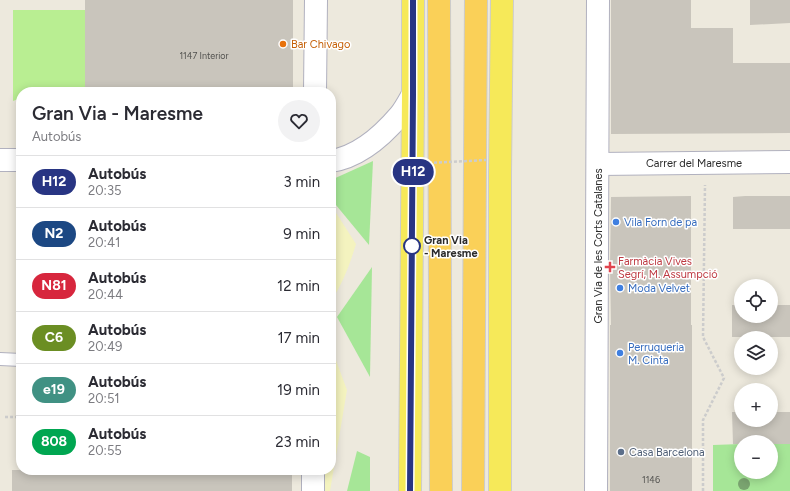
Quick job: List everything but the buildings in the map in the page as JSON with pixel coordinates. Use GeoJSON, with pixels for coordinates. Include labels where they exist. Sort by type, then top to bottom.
{"type":"FeatureCollection","features":[{"type":"Feature","properties":{"kind":"highway"},"geometry":{"type":"LineString","coordinates":[[439,0],[441,491]]}},
{"type":"Feature","properties":{"kind":"highway"},"geometry":{"type":"LineString","coordinates":[[474,491],[476,0]]}},
{"type":"Feature","properties":{"kind":"main road"},"geometry":{"type":"LineString","coordinates":[[410,491],[413,0]]}},
{"type":"Feature","properties":{"kind":"main road"},"geometry":{"type":"LineString","coordinates":[[500,491],[500,173],[502,0]]}},
{"type":"Feature","properties":{"kind":"street"},"geometry":{"type":"LineString","coordinates":[[315,87],[316,0]]}},
{"type":"Feature","properties":{"kind":"street","name":"Gran Via de les Corts Catalanes"},"geometry":{"type":"LineString","coordinates":[[596,491],[598,0]]}},
{"type":"Feature","properties":{"kind":"street"},"geometry":{"type":"LineString","coordinates":[[336,160],[349,156],[374,141],[400,114],[413,94]]}},
{"type":"Feature","properties":{"kind":"street"},"geometry":{"type":"LineString","coordinates":[[0,160],[16,160]]}},
{"type":"Feature","properties":{"kind":"street","name":"Carrer del Maresme"},"geometry":{"type":"LineString","coordinates":[[598,164],[790,162]]}},
{"type":"Feature","properties":{"kind":"street"},"geometry":{"type":"LineString","coordinates":[[313,491],[314,475]]}},
{"type":"Feature","properties":{"kind":"lane"},"geometry":{"type":"LineString","coordinates":[[0,359],[16,360]]}},
{"type":"Feature","properties":{"kind":"path"},"geometry":{"type":"LineString","coordinates":[[429,163],[486,160]]}},
{"type":"Feature","properties":{"kind":"path"},"geometry":{"type":"LineString","coordinates":[[702,491],[703,420],[724,378],[703,337],[705,182]]}},
{"type":"Feature","properties":{"kind":"path"},"geometry":{"type":"LineString","coordinates":[[5,416],[16,417]]}},
{"type":"Feature","properties":{"kind":"green space"},"geometry":{"type":"Polygon","coordinates":[[[13,10],[85,10],[85,87],[16,87],[16,100],[13,101],[13,10]]]}},
{"type":"Feature","properties":{"kind":"green space"},"geometry":{"type":"Polygon","coordinates":[[[373,161],[369,245],[336,205],[336,178],[373,161]]]}},
{"type":"Feature","properties":{"kind":"green space"},"geometry":{"type":"Polygon","coordinates":[[[372,267],[370,377],[337,317],[372,267]]]}},
{"type":"Feature","properties":{"kind":"green space"},"geometry":{"type":"Polygon","coordinates":[[[734,444],[734,479],[778,479],[778,444],[790,444],[790,491],[713,491],[713,445],[734,444]]]}},
{"type":"Feature","properties":{"kind":"green space"},"geometry":{"type":"Polygon","coordinates":[[[357,451],[370,457],[370,491],[347,491],[357,451]]]}},
{"type":"Feature","properties":{"kind":"sand"},"geometry":{"type":"Polygon","coordinates":[[[336,213],[356,244],[346,273],[336,292],[336,213]]]}},
{"type":"Feature","properties":{"kind":"sand"},"geometry":{"type":"Polygon","coordinates":[[[336,360],[347,390],[336,455],[336,360]]]}},
{"type":"Feature","properties":{"kind":"sand"},"geometry":{"type":"Polygon","coordinates":[[[322,475],[333,475],[330,491],[322,491],[322,475]]]}},
{"type":"Feature","properties":{"kind":"bus line","name":"H12"},"geometry":{"type":"LineString","coordinates":[[410,491],[413,0]]}},
{"type":"Feature","properties":{"kind":"place","name":"Bar Chivago"},"geometry":{"type":"Point","coordinates":[283,44]}},
{"type":"Feature","properties":{"kind":"place","name":"Vila Forn de pa"},"geometry":{"type":"Point","coordinates":[616,222]}},
{"type":"Feature","properties":{"kind":"place","name":"Gran Via - Maresme"},"geometry":{"type":"Point","coordinates":[412,246]}},
{"type":"Feature","properties":{"kind":"place","name":"Farmàcia Vives Segrí, M. Assumpció"},"geometry":{"type":"Point","coordinates":[610,267]}},
{"type":"Feature","properties":{"kind":"place","name":"Moda Velvet"},"geometry":{"type":"Point","coordinates":[620,288]}},
{"type":"Feature","properties":{"kind":"place","name":"Perruqueria M. Cinta"},"geometry":{"type":"Point","coordinates":[620,353]}},
{"type":"Feature","properties":{"kind":"place","name":"Casa Barcelona"},"geometry":{"type":"Point","coordinates":[621,452]}}]}
